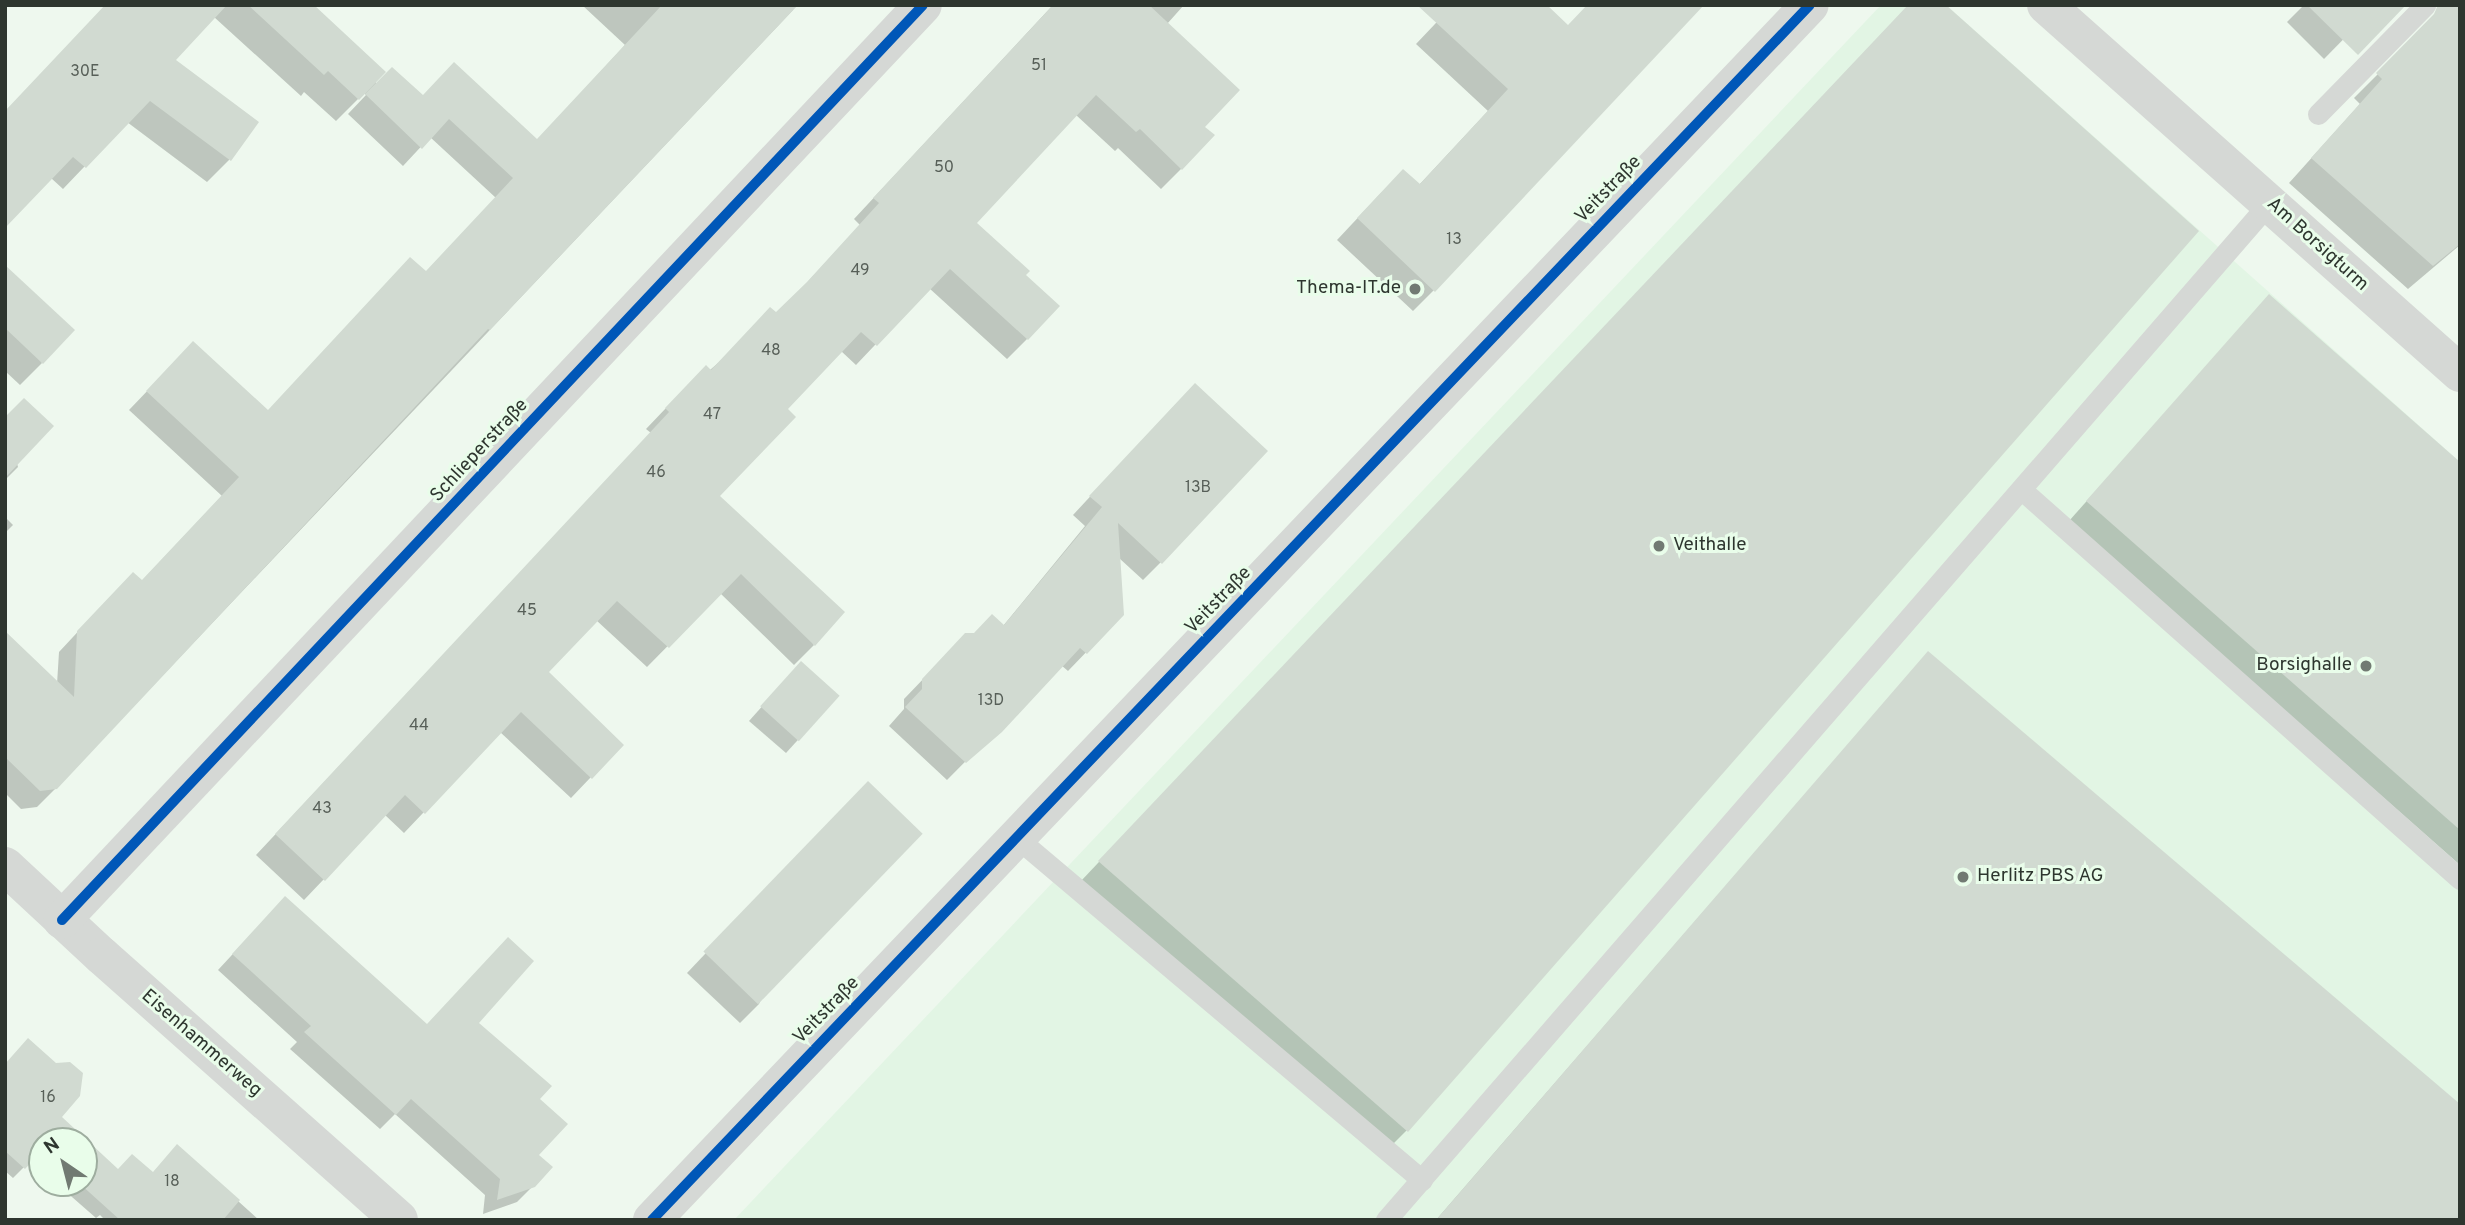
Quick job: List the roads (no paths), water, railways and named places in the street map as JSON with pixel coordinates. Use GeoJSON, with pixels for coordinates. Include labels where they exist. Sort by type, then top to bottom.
{"type":"FeatureCollection","features":[{"type":"Feature","properties":{"kind":"street","name":"Schlieperstraße"},"geometry":{"type":"LineString","coordinates":[[62,920],[923,5]]}},
{"type":"Feature","properties":{"kind":"street","name":"Veitstraße"},"geometry":{"type":"LineString","coordinates":[[652,1220],[1810,5]]}},
{"type":"Feature","properties":{"kind":"street","name":"Am Borsigturm"},"geometry":{"type":"LineString","coordinates":[[2046,5],[2460,373]]}},
{"type":"Feature","properties":{"kind":"street","name":"Eisenhammerweg"},"geometry":{"type":"LineString","coordinates":[[5,866],[398,1220]]}},
{"type":"Feature","properties":{"kind":"lane"},"geometry":{"type":"LineString","coordinates":[[2318,114],[2426,5]]}},
{"type":"Feature","properties":{"kind":"lane"},"geometry":{"type":"LineString","coordinates":[[1386,1220],[2269,203]]}},
{"type":"Feature","properties":{"kind":"lane"},"geometry":{"type":"LineString","coordinates":[[2022,490],[2460,879]]}},
{"type":"Feature","properties":{"kind":"lane"},"geometry":{"type":"LineString","coordinates":[[1017,838],[1422,1180]]}},
{"type":"Feature","properties":{"kind":"place","name":"Thema-IT.de"},"geometry":{"type":"Point","coordinates":[1415,289]}},
{"type":"Feature","properties":{"kind":"place","name":"Veithalle"},"geometry":{"type":"Point","coordinates":[1659,546]}},
{"type":"Feature","properties":{"kind":"place","name":"Borsighalle"},"geometry":{"type":"Point","coordinates":[2366,666]}},
{"type":"Feature","properties":{"kind":"place","name":"Herlitz PBS AG"},"geometry":{"type":"Point","coordinates":[1963,877]}}]}
